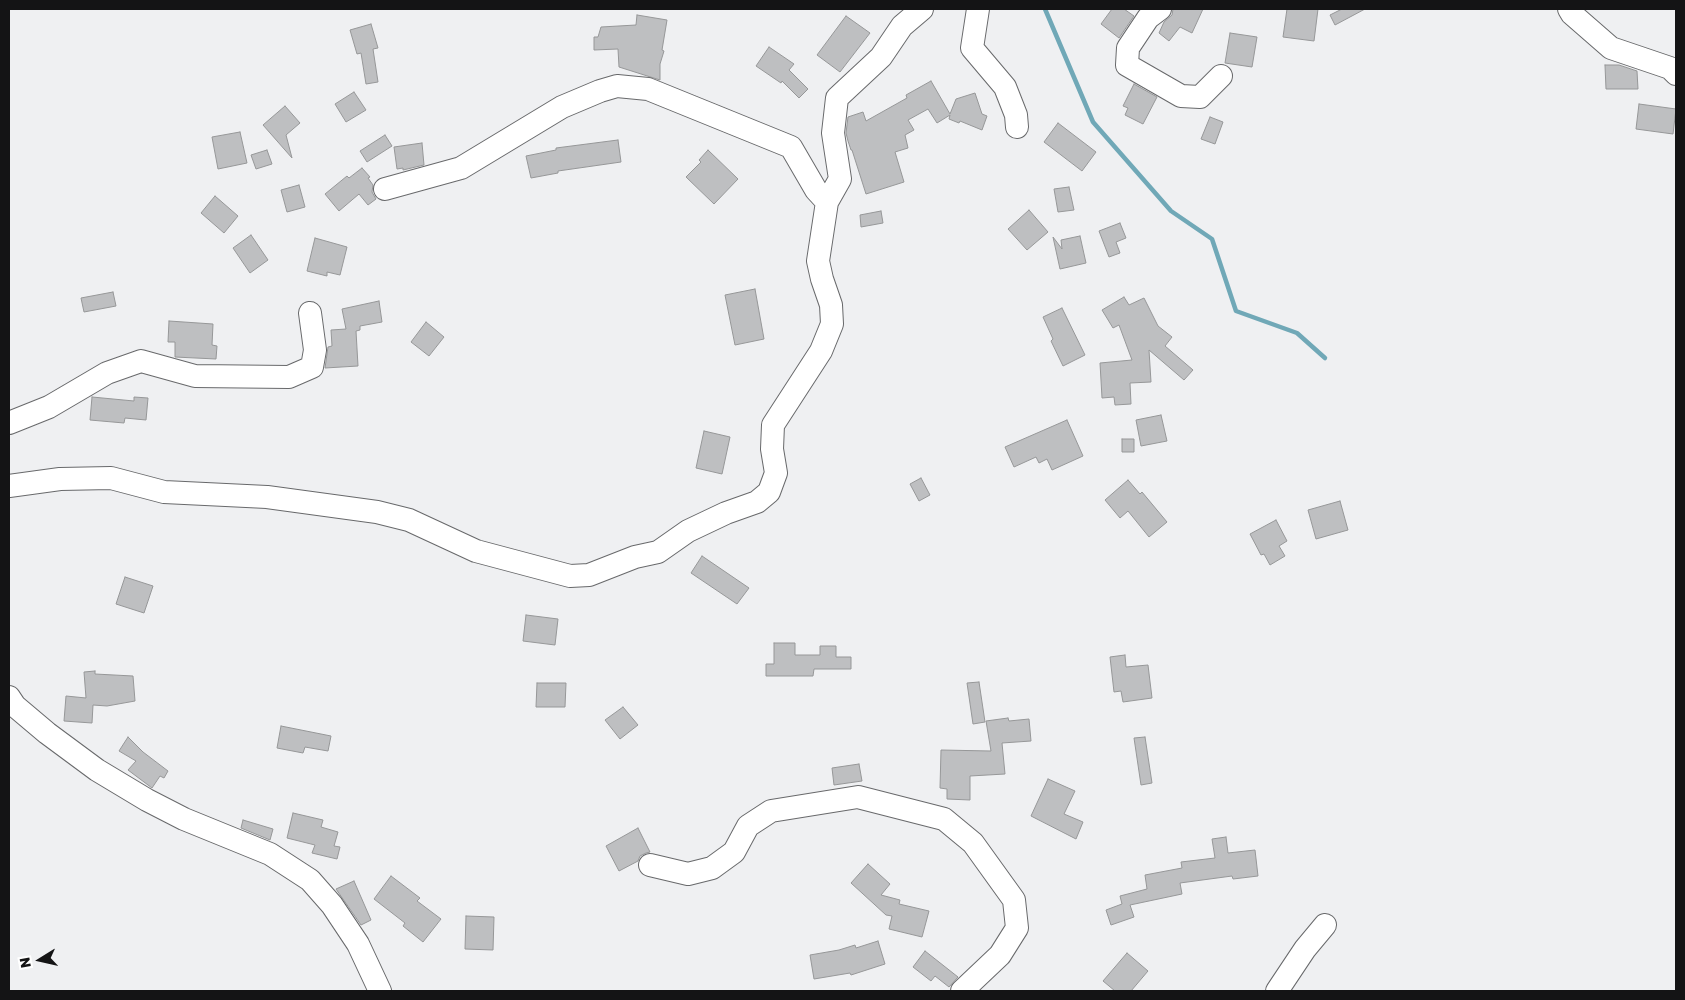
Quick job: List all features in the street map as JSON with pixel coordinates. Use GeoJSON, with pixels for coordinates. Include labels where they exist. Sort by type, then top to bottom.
{"type":"FeatureCollection","features":[{"type":"Feature","properties":{"kind":"street"},"geometry":{"type":"LineString","coordinates":[[9,486],[60,479],[111,478],[164,492],[267,497],[377,512],[410,520],[476,551],[570,576],[589,575],[635,557],[658,552],[688,531],[726,513],[757,502],[769,492],[776,473],[772,448],[773,425],[821,351],[832,324],[831,304],[818,261],[827,202],[840,179],[833,133],[837,98],[881,57],[902,26],[922,9]]}},
{"type":"Feature","properties":{"kind":"street"},"geometry":{"type":"LineString","coordinates":[[978,9],[972,48],[1006,87],[1016,115],[1017,127]]}},
{"type":"Feature","properties":{"kind":"street"},"geometry":{"type":"LineString","coordinates":[[1160,9],[1148,18],[1128,48],[1127,65],[1181,96],[1200,97],[1221,76]]}},
{"type":"Feature","properties":{"kind":"street"},"geometry":{"type":"LineString","coordinates":[[1569,9],[1572,14],[1611,48],[1670,68],[1676,74]]}},
{"type":"Feature","properties":{"kind":"street"},"geometry":{"type":"LineString","coordinates":[[385,189],[461,168],[562,107],[617,86],[648,89],[792,147],[816,190],[827,202]]}},
{"type":"Feature","properties":{"kind":"street"},"geometry":{"type":"LineString","coordinates":[[9,423],[49,407],[107,373],[141,361],[195,376],[288,377],[312,367],[315,350],[310,314]]}},
{"type":"Feature","properties":{"kind":"street"},"geometry":{"type":"LineString","coordinates":[[9,697],[16,706],[47,733],[97,770],[184,819],[270,854],[310,880],[332,905],[358,944],[380,991]]}},
{"type":"Feature","properties":{"kind":"street"},"geometry":{"type":"LineString","coordinates":[[650,865],[688,874],[712,868],[734,852],[748,826],[771,811],[858,797],[944,819],[973,843],[1014,900],[1017,928],[1000,954],[962,991]]}},
{"type":"Feature","properties":{"kind":"street"},"geometry":{"type":"LineString","coordinates":[[1277,991],[1304,948],[1324,925]]}},
{"type":"Feature","properties":{"kind":"building"},"geometry":{"type":"Polygon","coordinates":[[[1112,9],[1124,9],[1134,16],[1119,38],[1101,24],[1112,9]]]}},
{"type":"Feature","properties":{"kind":"building"},"geometry":{"type":"Polygon","coordinates":[[[1173,9],[1203,9],[1192,33],[1180,27],[1169,41],[1159,33],[1164,22],[1172,15],[1173,9]]]}},
{"type":"Feature","properties":{"kind":"building"},"geometry":{"type":"Polygon","coordinates":[[[1287,9],[1318,9],[1314,41],[1283,37],[1287,9]]]}},
{"type":"Feature","properties":{"kind":"building"},"geometry":{"type":"Polygon","coordinates":[[[1342,9],[1365,9],[1335,25],[1330,15],[1342,9]]]}},
{"type":"Feature","properties":{"kind":"building"},"geometry":{"type":"Polygon","coordinates":[[[637,15],[667,20],[662,50],[664,51],[660,64],[660,80],[619,67],[618,49],[594,50],[594,37],[598,37],[601,27],[636,25],[637,15]]]}},
{"type":"Feature","properties":{"kind":"building"},"geometry":{"type":"Polygon","coordinates":[[[846,16],[870,33],[840,72],[817,55],[846,16]]]}},
{"type":"Feature","properties":{"kind":"building"},"geometry":{"type":"Polygon","coordinates":[[[371,24],[378,48],[373,49],[378,82],[366,84],[361,53],[357,54],[350,30],[371,24]]]}},
{"type":"Feature","properties":{"kind":"building"},"geometry":{"type":"Polygon","coordinates":[[[1230,33],[1257,37],[1252,67],[1225,63],[1230,33]]]}},
{"type":"Feature","properties":{"kind":"building"},"geometry":{"type":"Polygon","coordinates":[[[769,47],[794,64],[789,70],[808,89],[799,98],[782,81],[781,83],[756,66],[769,47]]]}},
{"type":"Feature","properties":{"kind":"building"},"geometry":{"type":"Polygon","coordinates":[[[1605,65],[1619,65],[1637,71],[1638,89],[1606,89],[1605,65]]]}},
{"type":"Feature","properties":{"kind":"building"},"geometry":{"type":"Polygon","coordinates":[[[931,81],[950,114],[956,99],[975,93],[982,114],[987,116],[982,130],[960,121],[959,123],[949,119],[950,115],[937,123],[928,109],[908,120],[914,130],[905,135],[908,148],[895,152],[904,182],[866,194],[846,133],[848,117],[863,112],[866,121],[907,98],[906,95],[931,81]]]}},
{"type":"Feature","properties":{"kind":"building"},"geometry":{"type":"Polygon","coordinates":[[[1134,84],[1157,97],[1143,124],[1125,115],[1128,108],[1123,106],[1134,84]]]}},
{"type":"Feature","properties":{"kind":"building"},"geometry":{"type":"Polygon","coordinates":[[[354,92],[366,110],[346,122],[335,104],[354,92]]]}},
{"type":"Feature","properties":{"kind":"building"},"geometry":{"type":"Polygon","coordinates":[[[1639,104],[1676,109],[1673,134],[1636,129],[1639,104]]]}},
{"type":"Feature","properties":{"kind":"building"},"geometry":{"type":"Polygon","coordinates":[[[285,106],[300,123],[286,135],[292,158],[263,125],[285,106]]]}},
{"type":"Feature","properties":{"kind":"building"},"geometry":{"type":"Polygon","coordinates":[[[1210,117],[1223,122],[1215,144],[1201,139],[1210,117]]]}},
{"type":"Feature","properties":{"kind":"building"},"geometry":{"type":"Polygon","coordinates":[[[1058,123],[1096,152],[1082,171],[1044,142],[1058,123]]]}},
{"type":"Feature","properties":{"kind":"building"},"geometry":{"type":"Polygon","coordinates":[[[240,132],[247,163],[218,169],[212,137],[240,132]]]}},
{"type":"Feature","properties":{"kind":"building"},"geometry":{"type":"Polygon","coordinates":[[[385,135],[392,146],[367,162],[360,151],[385,135]]]}},
{"type":"Feature","properties":{"kind":"building"},"geometry":{"type":"Polygon","coordinates":[[[618,140],[621,162],[558,171],[558,173],[531,178],[526,156],[556,150],[556,148],[618,140]]]}},
{"type":"Feature","properties":{"kind":"building"},"geometry":{"type":"Polygon","coordinates":[[[422,143],[424,165],[403,170],[403,168],[397,169],[394,147],[422,143]]]}},
{"type":"Feature","properties":{"kind":"building"},"geometry":{"type":"Polygon","coordinates":[[[267,150],[272,164],[256,169],[251,155],[267,150]]]}},
{"type":"Feature","properties":{"kind":"building"},"geometry":{"type":"Polygon","coordinates":[[[708,150],[738,179],[714,204],[686,177],[701,162],[699,160],[708,150]]]}},
{"type":"Feature","properties":{"kind":"building"},"geometry":{"type":"Polygon","coordinates":[[[362,168],[370,177],[368,178],[373,185],[372,192],[376,199],[368,205],[359,194],[339,211],[325,194],[347,176],[349,178],[362,168]]]}},
{"type":"Feature","properties":{"kind":"building"},"geometry":{"type":"Polygon","coordinates":[[[299,185],[305,207],[287,212],[281,190],[299,185]]]}},
{"type":"Feature","properties":{"kind":"building"},"geometry":{"type":"Polygon","coordinates":[[[1069,187],[1074,210],[1058,212],[1054,189],[1069,187]]]}},
{"type":"Feature","properties":{"kind":"building"},"geometry":{"type":"Polygon","coordinates":[[[215,196],[238,216],[224,233],[201,213],[215,196]]]}},
{"type":"Feature","properties":{"kind":"building"},"geometry":{"type":"Polygon","coordinates":[[[1029,210],[1048,232],[1027,250],[1008,229],[1029,210]]]}},
{"type":"Feature","properties":{"kind":"building"},"geometry":{"type":"Polygon","coordinates":[[[881,211],[883,223],[861,227],[860,215],[881,211]]]}},
{"type":"Feature","properties":{"kind":"building"},"geometry":{"type":"Polygon","coordinates":[[[1120,223],[1126,238],[1116,242],[1120,253],[1109,257],[1099,231],[1120,223]]]}},
{"type":"Feature","properties":{"kind":"building"},"geometry":{"type":"Polygon","coordinates":[[[251,235],[268,260],[250,273],[233,248],[251,235]]]}},
{"type":"Feature","properties":{"kind":"building"},"geometry":{"type":"Polygon","coordinates":[[[1080,236],[1086,263],[1060,269],[1053,237],[1062,249],[1061,240],[1080,236]]]}},
{"type":"Feature","properties":{"kind":"building"},"geometry":{"type":"Polygon","coordinates":[[[315,238],[347,247],[340,275],[327,272],[327,276],[307,271],[315,238]]]}},
{"type":"Feature","properties":{"kind":"building"},"geometry":{"type":"Polygon","coordinates":[[[755,289],[764,339],[735,345],[725,295],[755,289]]]}},
{"type":"Feature","properties":{"kind":"building"},"geometry":{"type":"Polygon","coordinates":[[[113,292],[116,306],[84,312],[81,298],[113,292]]]}},
{"type":"Feature","properties":{"kind":"building"},"geometry":{"type":"Polygon","coordinates":[[[1124,297],[1129,305],[1144,298],[1158,326],[1172,337],[1165,346],[1193,370],[1184,380],[1149,350],[1151,382],[1130,383],[1131,404],[1115,405],[1114,397],[1102,398],[1100,363],[1132,360],[1119,325],[1113,328],[1102,310],[1124,297]]]}},
{"type":"Feature","properties":{"kind":"building"},"geometry":{"type":"Polygon","coordinates":[[[379,301],[382,322],[360,326],[360,330],[356,331],[358,366],[325,368],[328,347],[332,346],[331,330],[346,329],[342,309],[379,301]]]}},
{"type":"Feature","properties":{"kind":"building"},"geometry":{"type":"Polygon","coordinates":[[[1062,308],[1085,355],[1063,366],[1051,341],[1053,339],[1043,317],[1062,308]]]}},
{"type":"Feature","properties":{"kind":"building"},"geometry":{"type":"Polygon","coordinates":[[[169,321],[213,324],[212,345],[217,346],[216,359],[175,357],[175,342],[168,342],[169,321]]]}},
{"type":"Feature","properties":{"kind":"building"},"geometry":{"type":"Polygon","coordinates":[[[426,322],[444,337],[429,356],[411,342],[426,322]]]}},
{"type":"Feature","properties":{"kind":"building"},"geometry":{"type":"Polygon","coordinates":[[[92,397],[134,401],[134,397],[148,398],[146,420],[125,418],[124,423],[90,420],[92,397]]]}},
{"type":"Feature","properties":{"kind":"building"},"geometry":{"type":"Polygon","coordinates":[[[1161,415],[1167,441],[1141,446],[1136,420],[1161,415]]]}},
{"type":"Feature","properties":{"kind":"building"},"geometry":{"type":"Polygon","coordinates":[[[1067,420],[1083,456],[1052,470],[1047,459],[1039,463],[1036,457],[1014,467],[1005,447],[1067,420]]]}},
{"type":"Feature","properties":{"kind":"building"},"geometry":{"type":"Polygon","coordinates":[[[704,431],[730,437],[722,474],[696,468],[704,431]]]}},
{"type":"Feature","properties":{"kind":"building"},"geometry":{"type":"Polygon","coordinates":[[[1122,439],[1134,439],[1134,452],[1122,452],[1122,439]]]}},
{"type":"Feature","properties":{"kind":"building"},"geometry":{"type":"Polygon","coordinates":[[[921,478],[930,495],[919,501],[910,484],[921,478]]]}},
{"type":"Feature","properties":{"kind":"building"},"geometry":{"type":"Polygon","coordinates":[[[1128,480],[1140,494],[1142,492],[1167,522],[1149,537],[1128,511],[1120,518],[1105,500],[1128,480]]]}},
{"type":"Feature","properties":{"kind":"building"},"geometry":{"type":"Polygon","coordinates":[[[1340,501],[1348,530],[1316,539],[1308,510],[1340,501]]]}},
{"type":"Feature","properties":{"kind":"building"},"geometry":{"type":"Polygon","coordinates":[[[1276,520],[1287,541],[1279,546],[1285,556],[1270,565],[1264,554],[1261,555],[1250,534],[1276,520]]]}},
{"type":"Feature","properties":{"kind":"building"},"geometry":{"type":"Polygon","coordinates":[[[702,556],[749,588],[737,604],[691,573],[702,556]]]}},
{"type":"Feature","properties":{"kind":"building"},"geometry":{"type":"Polygon","coordinates":[[[125,577],[153,586],[144,613],[116,604],[125,577]]]}},
{"type":"Feature","properties":{"kind":"building"},"geometry":{"type":"Polygon","coordinates":[[[526,615],[558,619],[555,645],[523,641],[526,615]]]}},
{"type":"Feature","properties":{"kind":"building"},"geometry":{"type":"Polygon","coordinates":[[[774,643],[795,643],[795,655],[820,655],[820,646],[836,646],[836,657],[851,657],[851,669],[814,669],[813,676],[766,676],[766,664],[774,664],[774,643]]]}},
{"type":"Feature","properties":{"kind":"building"},"geometry":{"type":"Polygon","coordinates":[[[1125,655],[1126,667],[1148,665],[1152,698],[1123,702],[1121,691],[1114,692],[1110,657],[1125,655]]]}},
{"type":"Feature","properties":{"kind":"building"},"geometry":{"type":"Polygon","coordinates":[[[95,671],[95,674],[133,676],[135,701],[107,706],[93,705],[92,723],[64,721],[66,696],[86,698],[84,672],[95,671]]]}},
{"type":"Feature","properties":{"kind":"building"},"geometry":{"type":"Polygon","coordinates":[[[979,682],[985,722],[973,724],[967,683],[979,682]]]}},
{"type":"Feature","properties":{"kind":"building"},"geometry":{"type":"Polygon","coordinates":[[[537,683],[566,683],[565,707],[536,707],[537,683]]]}},
{"type":"Feature","properties":{"kind":"building"},"geometry":{"type":"Polygon","coordinates":[[[623,707],[638,725],[620,739],[605,720],[623,707]]]}},
{"type":"Feature","properties":{"kind":"building"},"geometry":{"type":"Polygon","coordinates":[[[1008,718],[1009,721],[1029,719],[1031,741],[1002,743],[1005,774],[970,776],[970,800],[947,799],[947,789],[940,788],[941,750],[991,751],[986,721],[1008,718]]]}},
{"type":"Feature","properties":{"kind":"building"},"geometry":{"type":"Polygon","coordinates":[[[281,726],[331,736],[328,751],[305,747],[303,753],[277,748],[281,726]]]}},
{"type":"Feature","properties":{"kind":"building"},"geometry":{"type":"Polygon","coordinates":[[[128,737],[143,752],[168,771],[164,778],[160,776],[152,788],[128,770],[136,761],[119,751],[128,737]]]}},
{"type":"Feature","properties":{"kind":"building"},"geometry":{"type":"Polygon","coordinates":[[[1145,737],[1152,783],[1141,785],[1134,738],[1145,737]]]}},
{"type":"Feature","properties":{"kind":"building"},"geometry":{"type":"Polygon","coordinates":[[[859,764],[862,781],[834,785],[832,768],[859,764]]]}},
{"type":"Feature","properties":{"kind":"building"},"geometry":{"type":"Polygon","coordinates":[[[1048,779],[1075,791],[1064,814],[1083,822],[1076,839],[1031,816],[1048,779]]]}},
{"type":"Feature","properties":{"kind":"building"},"geometry":{"type":"Polygon","coordinates":[[[293,813],[323,820],[321,827],[338,832],[334,846],[340,847],[337,859],[312,853],[315,845],[287,838],[293,813]]]}},
{"type":"Feature","properties":{"kind":"building"},"geometry":{"type":"Polygon","coordinates":[[[243,820],[273,829],[270,840],[241,828],[243,820]]]}},
{"type":"Feature","properties":{"kind":"building"},"geometry":{"type":"Polygon","coordinates":[[[638,828],[650,852],[640,856],[638,861],[619,871],[606,846],[638,828]]]}},
{"type":"Feature","properties":{"kind":"building"},"geometry":{"type":"Polygon","coordinates":[[[1226,837],[1228,853],[1255,850],[1258,876],[1233,879],[1232,876],[1180,883],[1182,894],[1130,905],[1134,917],[1111,925],[1106,910],[1122,904],[1120,896],[1147,889],[1145,875],[1182,868],[1181,862],[1215,858],[1212,839],[1226,837]]]}},
{"type":"Feature","properties":{"kind":"building"},"geometry":{"type":"Polygon","coordinates":[[[868,864],[890,884],[881,895],[900,900],[899,904],[929,911],[922,937],[889,929],[892,916],[886,915],[851,883],[868,864]]]}},
{"type":"Feature","properties":{"kind":"building"},"geometry":{"type":"Polygon","coordinates":[[[391,876],[420,898],[417,901],[441,919],[423,942],[403,926],[405,923],[374,899],[391,876]]]}},
{"type":"Feature","properties":{"kind":"building"},"geometry":{"type":"Polygon","coordinates":[[[354,881],[371,920],[361,925],[336,889],[354,881]]]}},
{"type":"Feature","properties":{"kind":"building"},"geometry":{"type":"Polygon","coordinates":[[[466,916],[494,917],[493,950],[465,949],[466,916]]]}},
{"type":"Feature","properties":{"kind":"building"},"geometry":{"type":"Polygon","coordinates":[[[878,941],[885,964],[851,975],[850,973],[814,979],[810,955],[855,945],[856,948],[878,941]]]}},
{"type":"Feature","properties":{"kind":"building"},"geometry":{"type":"Polygon","coordinates":[[[925,951],[958,977],[949,987],[935,976],[931,981],[913,967],[925,951]]]}},
{"type":"Feature","properties":{"kind":"building"},"geometry":{"type":"Polygon","coordinates":[[[1127,953],[1148,971],[1131,991],[1115,991],[1103,981],[1127,953]]]}},
{"type":"Feature","properties":{"kind":"waterway"},"geometry":{"type":"LineString","coordinates":[[1045,9],[1093,122],[1171,211],[1212,239],[1236,311],[1297,333],[1325,358]]}}]}
